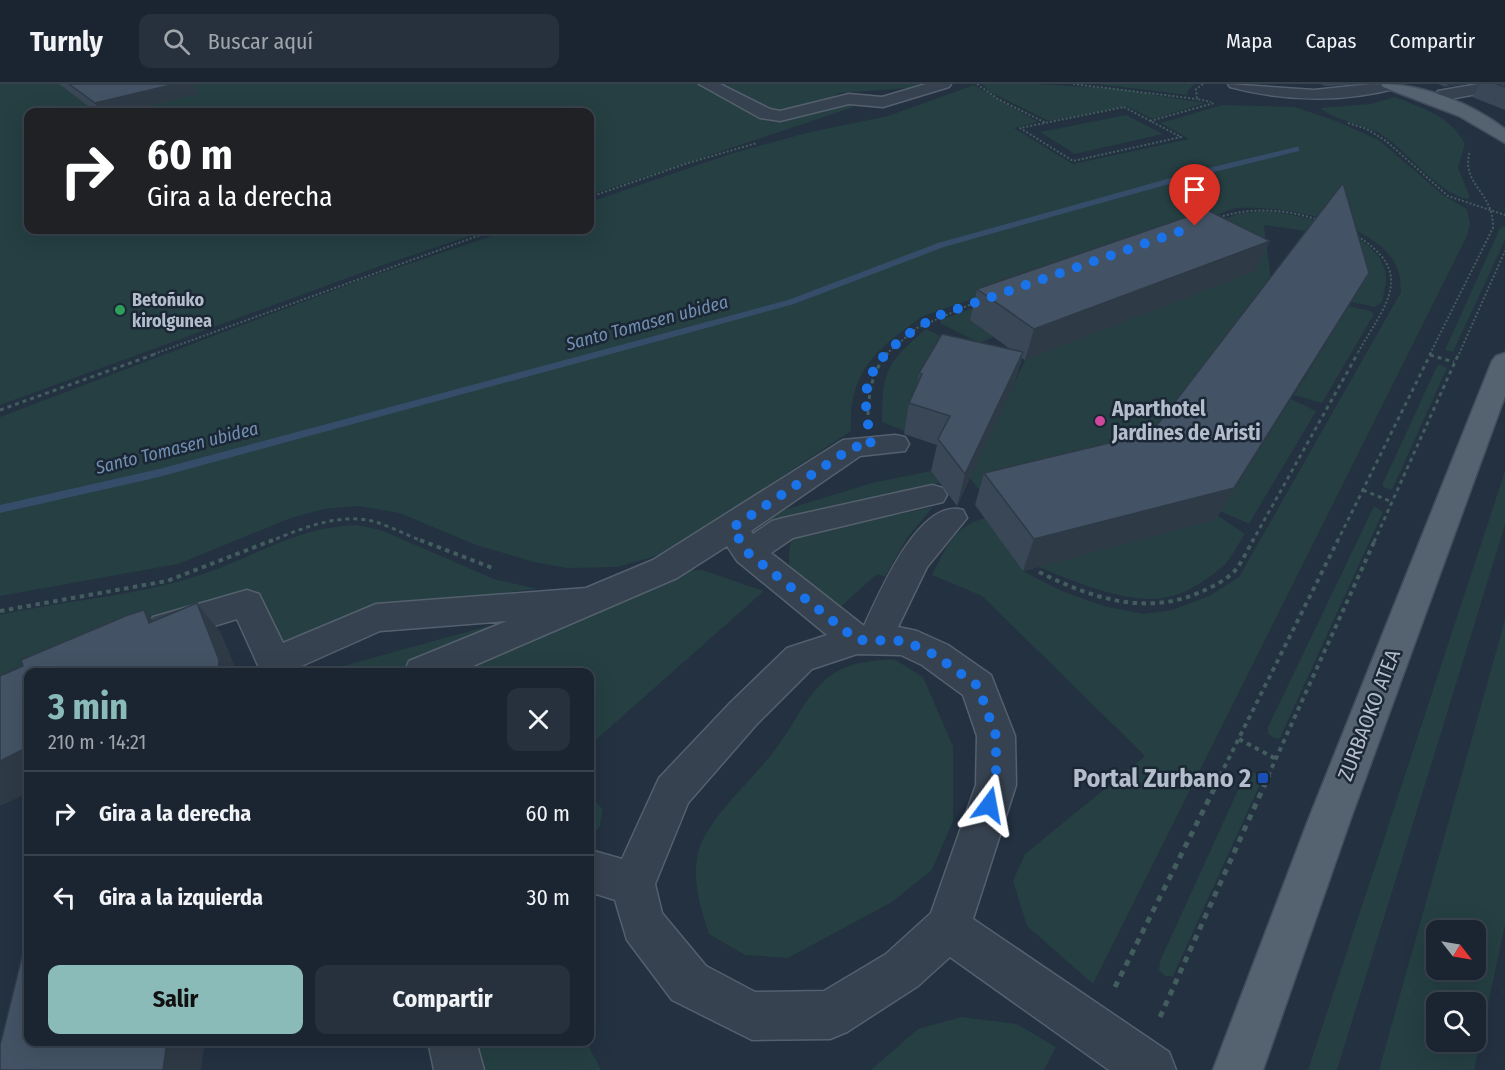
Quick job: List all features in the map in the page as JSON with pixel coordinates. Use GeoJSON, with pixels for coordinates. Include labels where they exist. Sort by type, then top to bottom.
{"type":"FeatureCollection","features":[{"type":"Feature","properties":{"kind":"main road"},"geometry":{"type":"LineString","coordinates":[[1391,84],[1462,110],[1481,120],[1505,138]]}},
{"type":"Feature","properties":{"kind":"main road","name":"ZURBAOKO ATEA"},"geometry":{"type":"LineString","coordinates":[[1238,1070],[1330,818],[1505,361]]}},
{"type":"Feature","properties":{"kind":"street"},"geometry":{"type":"LineString","coordinates":[[707,84],[766,114],[780,116],[849,99],[883,102],[943,84]]}},
{"type":"Feature","properties":{"kind":"street"},"geometry":{"type":"LineString","coordinates":[[1236,84],[1322,96],[1391,84]]}},
{"type":"Feature","properties":{"kind":"street"},"geometry":{"type":"LineString","coordinates":[[1444,95],[1505,84]]}},
{"type":"Feature","properties":{"kind":"street"},"geometry":{"type":"LineString","coordinates":[[773,98],[800,112]]}},
{"type":"Feature","properties":{"kind":"street"},"geometry":{"type":"LineString","coordinates":[[740,540],[853,447],[883,445]]}},
{"type":"Feature","properties":{"kind":"street"},"geometry":{"type":"LineString","coordinates":[[431,668],[665,569],[740,540],[783,529],[942,507],[934,532],[866,640]]}},
{"type":"Feature","properties":{"kind":"street"},"geometry":{"type":"LineString","coordinates":[[740,540],[866,640]]}},
{"type":"Feature","properties":{"kind":"street"},"geometry":{"type":"LineString","coordinates":[[140,634],[247,603],[274,662],[376,618],[590,601]]}},
{"type":"Feature","properties":{"kind":"street"},"geometry":{"type":"LineString","coordinates":[[866,640],[905,641],[935,655],[978,686],[996,736],[996,785],[948,928],[902,970],[830,1016],[752,1016],[689,983],[643,924],[633,884],[673,791],[743,714],[800,658],[866,640]]}},
{"type":"Feature","properties":{"kind":"street"},"geometry":{"type":"LineString","coordinates":[[594,872],[633,884]]}},
{"type":"Feature","properties":{"kind":"street"},"geometry":{"type":"LineString","coordinates":[[948,928],[1145,1066]]}},
{"type":"Feature","properties":{"kind":"street"},"geometry":{"type":"LineString","coordinates":[[453,1046],[459,1070]]}},
{"type":"Feature","properties":{"kind":"path"},"geometry":{"type":"LineString","coordinates":[[977,84],[992,95],[1046,123]]}},
{"type":"Feature","properties":{"kind":"path"},"geometry":{"type":"LineString","coordinates":[[1073,84],[1216,103],[1150,121]]}},
{"type":"Feature","properties":{"kind":"path"},"geometry":{"type":"LineString","coordinates":[[1197,99],[1196,90],[1203,84]]}},
{"type":"Feature","properties":{"kind":"path"},"geometry":{"type":"LineString","coordinates":[[1124,107],[1150,121],[1181,137],[1072,161],[1020,128],[1124,107]]}},
{"type":"Feature","properties":{"kind":"path"},"geometry":{"type":"LineString","coordinates":[[1345,122],[1366,129],[1386,141],[1448,196],[1505,215]]}},
{"type":"Feature","properties":{"kind":"path"},"geometry":{"type":"LineString","coordinates":[[594,196],[688,163],[764,141]]}},
{"type":"Feature","properties":{"kind":"path"},"geometry":{"type":"LineString","coordinates":[[1095,1031],[1493,228],[1493,212],[1466,172],[1467,159],[1473,144]]}},
{"type":"Feature","properties":{"kind":"path"},"geometry":{"type":"LineString","coordinates":[[1216,218],[1256,208],[1290,212],[1325,222]]}},
{"type":"Feature","properties":{"kind":"path"},"geometry":{"type":"LineString","coordinates":[[1039,572],[1070,589],[1103,599],[1130,605],[1156,605],[1182,601],[1222,583],[1236,570],[1389,298],[1393,271],[1384,256],[1353,233]]}},
{"type":"Feature","properties":{"kind":"path"},"geometry":{"type":"LineString","coordinates":[[0,410],[483,234]]}},
{"type":"Feature","properties":{"kind":"path"},"geometry":{"type":"LineString","coordinates":[[1145,1066],[1276,759],[1505,251]]}},
{"type":"Feature","properties":{"kind":"path"},"geometry":{"type":"LineString","coordinates":[[883,445],[866,394],[872,372],[895,344],[917,327],[937,316],[981,300]]}},
{"type":"Feature","properties":{"kind":"path"},"geometry":{"type":"LineString","coordinates":[[1430,355],[1454,362]]}},
{"type":"Feature","properties":{"kind":"path"},"geometry":{"type":"LineString","coordinates":[[1363,490],[1392,502]]}},
{"type":"Feature","properties":{"kind":"path"},"geometry":{"type":"LineString","coordinates":[[1239,739],[1276,759]]}},
{"type":"Feature","properties":{"kind":"green space","name":"Betoñuko kirolgunea"},"geometry":{"type":"Polygon","coordinates":[[[0,84],[928,84],[910,88],[839,93],[833,97],[854,107],[594,194],[594,108],[24,108],[24,234],[476,234],[383,265],[0,405],[0,84]]]}},
{"type":"Feature","properties":{"kind":"green space"},"geometry":{"type":"Polygon","coordinates":[[[982,84],[1038,84],[1118,89],[1205,103],[1153,119],[1126,106],[1049,121],[990,92],[982,84]]]}},
{"type":"Feature","properties":{"kind":"green space"},"geometry":{"type":"Polygon","coordinates":[[[1097,84],[1195,84],[1188,90],[1187,95],[1097,84]]]}},
{"type":"Feature","properties":{"kind":"green space"},"geometry":{"type":"Polygon","coordinates":[[[974,85],[1038,122],[1014,128],[1073,164],[1189,139],[1161,123],[1222,105],[1295,107],[1336,121],[1379,140],[1443,195],[1467,209],[1470,224],[1467,236],[1093,984],[1027,926],[1013,881],[1025,854],[1145,756],[982,596],[932,575],[958,532],[985,518],[1023,571],[1064,592],[1104,606],[1143,614],[1172,610],[1209,596],[1239,577],[1401,292],[1400,276],[1390,256],[1374,241],[1353,229],[1329,220],[1278,210],[1236,208],[923,316],[879,351],[860,377],[851,410],[851,431],[666,553],[618,567],[567,568],[534,562],[476,545],[399,513],[358,506],[324,509],[291,518],[178,564],[0,596],[0,417],[361,280],[497,234],[594,234],[594,201],[730,154],[806,133],[888,116],[974,85]]]}},
{"type":"Feature","properties":{"kind":"green space"},"geometry":{"type":"Polygon","coordinates":[[[1395,97],[1435,114],[1459,134],[1465,144],[1458,168],[1470,197],[1467,199],[1445,189],[1395,144],[1378,132],[1336,117],[1320,108],[1370,104],[1395,97]]]}},
{"type":"Feature","properties":{"kind":"green space"},"geometry":{"type":"Polygon","coordinates":[[[1126,115],[1163,134],[1075,154],[1040,132],[1126,115]]]}},
{"type":"Feature","properties":{"kind":"green space"},"geometry":{"type":"Polygon","coordinates":[[[1262,211],[1314,220],[1333,226],[1366,244],[1378,256],[1385,270],[1386,282],[1382,302],[1375,307],[1350,302],[1333,235],[1264,225],[1271,279],[1141,459],[988,502],[970,478],[1025,360],[1254,271],[1096,265],[1238,214],[1262,211]]]}},
{"type":"Feature","properties":{"kind":"green space"},"geometry":{"type":"Polygon","coordinates":[[[1505,226],[1505,240],[1453,352],[1445,350],[1500,228],[1505,226]]]}},
{"type":"Feature","properties":{"kind":"green space"},"geometry":{"type":"Polygon","coordinates":[[[1083,270],[971,320],[994,337],[979,343],[940,323],[942,319],[1083,270]]]}},
{"type":"Feature","properties":{"kind":"green space"},"geometry":{"type":"Polygon","coordinates":[[[1349,306],[1371,311],[1374,314],[1322,403],[1294,395],[1349,306]]]}},
{"type":"Feature","properties":{"kind":"green space"},"geometry":{"type":"Polygon","coordinates":[[[926,329],[966,348],[905,431],[882,422],[883,390],[889,368],[895,359],[926,329]]]}},
{"type":"Feature","properties":{"kind":"green space"},"geometry":{"type":"Polygon","coordinates":[[[1438,364],[1447,368],[1392,490],[1383,487],[1383,483],[1438,364]]]}},
{"type":"Feature","properties":{"kind":"green space"},"geometry":{"type":"Polygon","coordinates":[[[1291,399],[1316,411],[1249,524],[1220,511],[1291,399]]]}},
{"type":"Feature","properties":{"kind":"green space"},"geometry":{"type":"Polygon","coordinates":[[[931,471],[940,483],[767,521],[774,513],[872,483],[931,471]]]}},
{"type":"Feature","properties":{"kind":"green space"},"geometry":{"type":"Polygon","coordinates":[[[1505,471],[1505,525],[1337,1070],[1308,1070],[1505,471]]]}},
{"type":"Feature","properties":{"kind":"green space"},"geometry":{"type":"Polygon","coordinates":[[[1374,506],[1383,512],[1280,738],[1274,738],[1268,734],[1268,727],[1374,506]]]}},
{"type":"Feature","properties":{"kind":"green space"},"geometry":{"type":"Polygon","coordinates":[[[933,507],[907,538],[885,577],[877,574],[838,609],[798,582],[789,565],[792,537],[933,507]]]}},
{"type":"Feature","properties":{"kind":"green space"},"geometry":{"type":"Polygon","coordinates":[[[1217,515],[1245,534],[1225,565],[1210,577],[1182,593],[1153,599],[1119,595],[1038,567],[1217,515]]]}},
{"type":"Feature","properties":{"kind":"green space"},"geometry":{"type":"Polygon","coordinates":[[[357,525],[381,530],[494,579],[538,589],[393,604],[282,645],[259,597],[40,668],[24,668],[24,675],[0,696],[0,615],[124,594],[173,583],[218,569],[294,537],[334,527],[357,525]]]}},
{"type":"Feature","properties":{"kind":"green space"},"geometry":{"type":"Polygon","coordinates":[[[702,570],[764,591],[594,741],[594,668],[462,668],[681,571],[702,570]]]}},
{"type":"Feature","properties":{"kind":"green space"},"geometry":{"type":"Polygon","coordinates":[[[521,617],[399,668],[336,668],[521,617]]]}},
{"type":"Feature","properties":{"kind":"green space"},"geometry":{"type":"Polygon","coordinates":[[[1505,620],[1505,925],[1486,1014],[1486,992],[1426,992],[1426,1052],[1478,1052],[1474,1070],[1379,1070],[1505,620]]]}},
{"type":"Feature","properties":{"kind":"green space"},"geometry":{"type":"Polygon","coordinates":[[[894,659],[923,677],[953,746],[953,821],[932,870],[892,902],[788,958],[745,955],[709,934],[696,882],[697,860],[704,837],[734,796],[768,758],[803,706],[826,679],[849,666],[894,659]]]}},
{"type":"Feature","properties":{"kind":"green space"},"geometry":{"type":"Polygon","coordinates":[[[1250,771],[1258,774],[1261,782],[1173,976],[1165,976],[1159,970],[1160,961],[1244,777],[1250,771]]]}},
{"type":"Feature","properties":{"kind":"green space"},"geometry":{"type":"Polygon","coordinates":[[[594,801],[603,809],[600,826],[594,834],[594,801]]]}},
{"type":"Feature","properties":{"kind":"green space"},"geometry":{"type":"Polygon","coordinates":[[[961,1017],[1017,1024],[1056,1047],[1044,1070],[871,1070],[918,1029],[961,1017]]]}},
{"type":"Feature","properties":{"kind":"green space"},"geometry":{"type":"Polygon","coordinates":[[[469,1046],[589,1046],[601,1070],[472,1070],[469,1046]]]}},
{"type":"Feature","properties":{"kind":"building"},"geometry":{"type":"Polygon","coordinates":[[[69,84],[175,84],[95,103],[69,84]]]}},
{"type":"Feature","properties":{"kind":"building"},"geometry":{"type":"Polygon","coordinates":[[[1343,183],[1369,273],[1234,488],[1034,539],[984,473],[1151,433],[1343,183]]]}},
{"type":"Feature","properties":{"kind":"building"},"geometry":{"type":"Polygon","coordinates":[[[1207,210],[1270,241],[1034,329],[977,289],[1207,210]]]}},
{"type":"Feature","properties":{"kind":"building"},"geometry":{"type":"Polygon","coordinates":[[[942,334],[1023,352],[965,474],[938,439],[950,416],[909,403],[922,374],[919,373],[942,334]]]}},
{"type":"Feature","properties":{"kind":"building"},"geometry":{"type":"Polygon","coordinates":[[[197,603],[219,660],[218,668],[24,668],[24,749],[0,761],[0,676],[23,666],[21,660],[128,615],[144,610],[149,623],[197,603]]]}},
{"type":"Feature","properties":{"kind":"building"},"geometry":{"type":"Polygon","coordinates":[[[24,948],[24,1046],[166,1046],[163,1070],[0,1070],[0,1045],[24,948]]]}},
{"type":"Feature","properties":{"kind":"waterway","name":"Santo Tomasen ubidea"},"geometry":{"type":"LineString","coordinates":[[0,509],[159,473],[791,302],[941,245],[1195,174],[1296,149]]}},
{"type":"Feature","properties":{"kind":"place","name":"Betoñuko kirolgunea"},"geometry":{"type":"Point","coordinates":[120,310]}},
{"type":"Feature","properties":{"kind":"place","name":"Aparthotel Jardines de Aristi"},"geometry":{"type":"Point","coordinates":[1100,421]}},
{"type":"Feature","properties":{"kind":"place","name":"Portal Zurbano 2"},"geometry":{"type":"Point","coordinates":[1263,778]}},
{"type":"Feature","properties":{"kind":"route"},"geometry":{"type":"LineString","coordinates":[[989,805],[996,785],[996,736],[978,686],[935,655],[905,641],[857,640],[748,553],[732,528],[853,447],[871,446],[866,394],[872,372],[895,344],[917,327],[937,316],[1195,226]]}}]}
